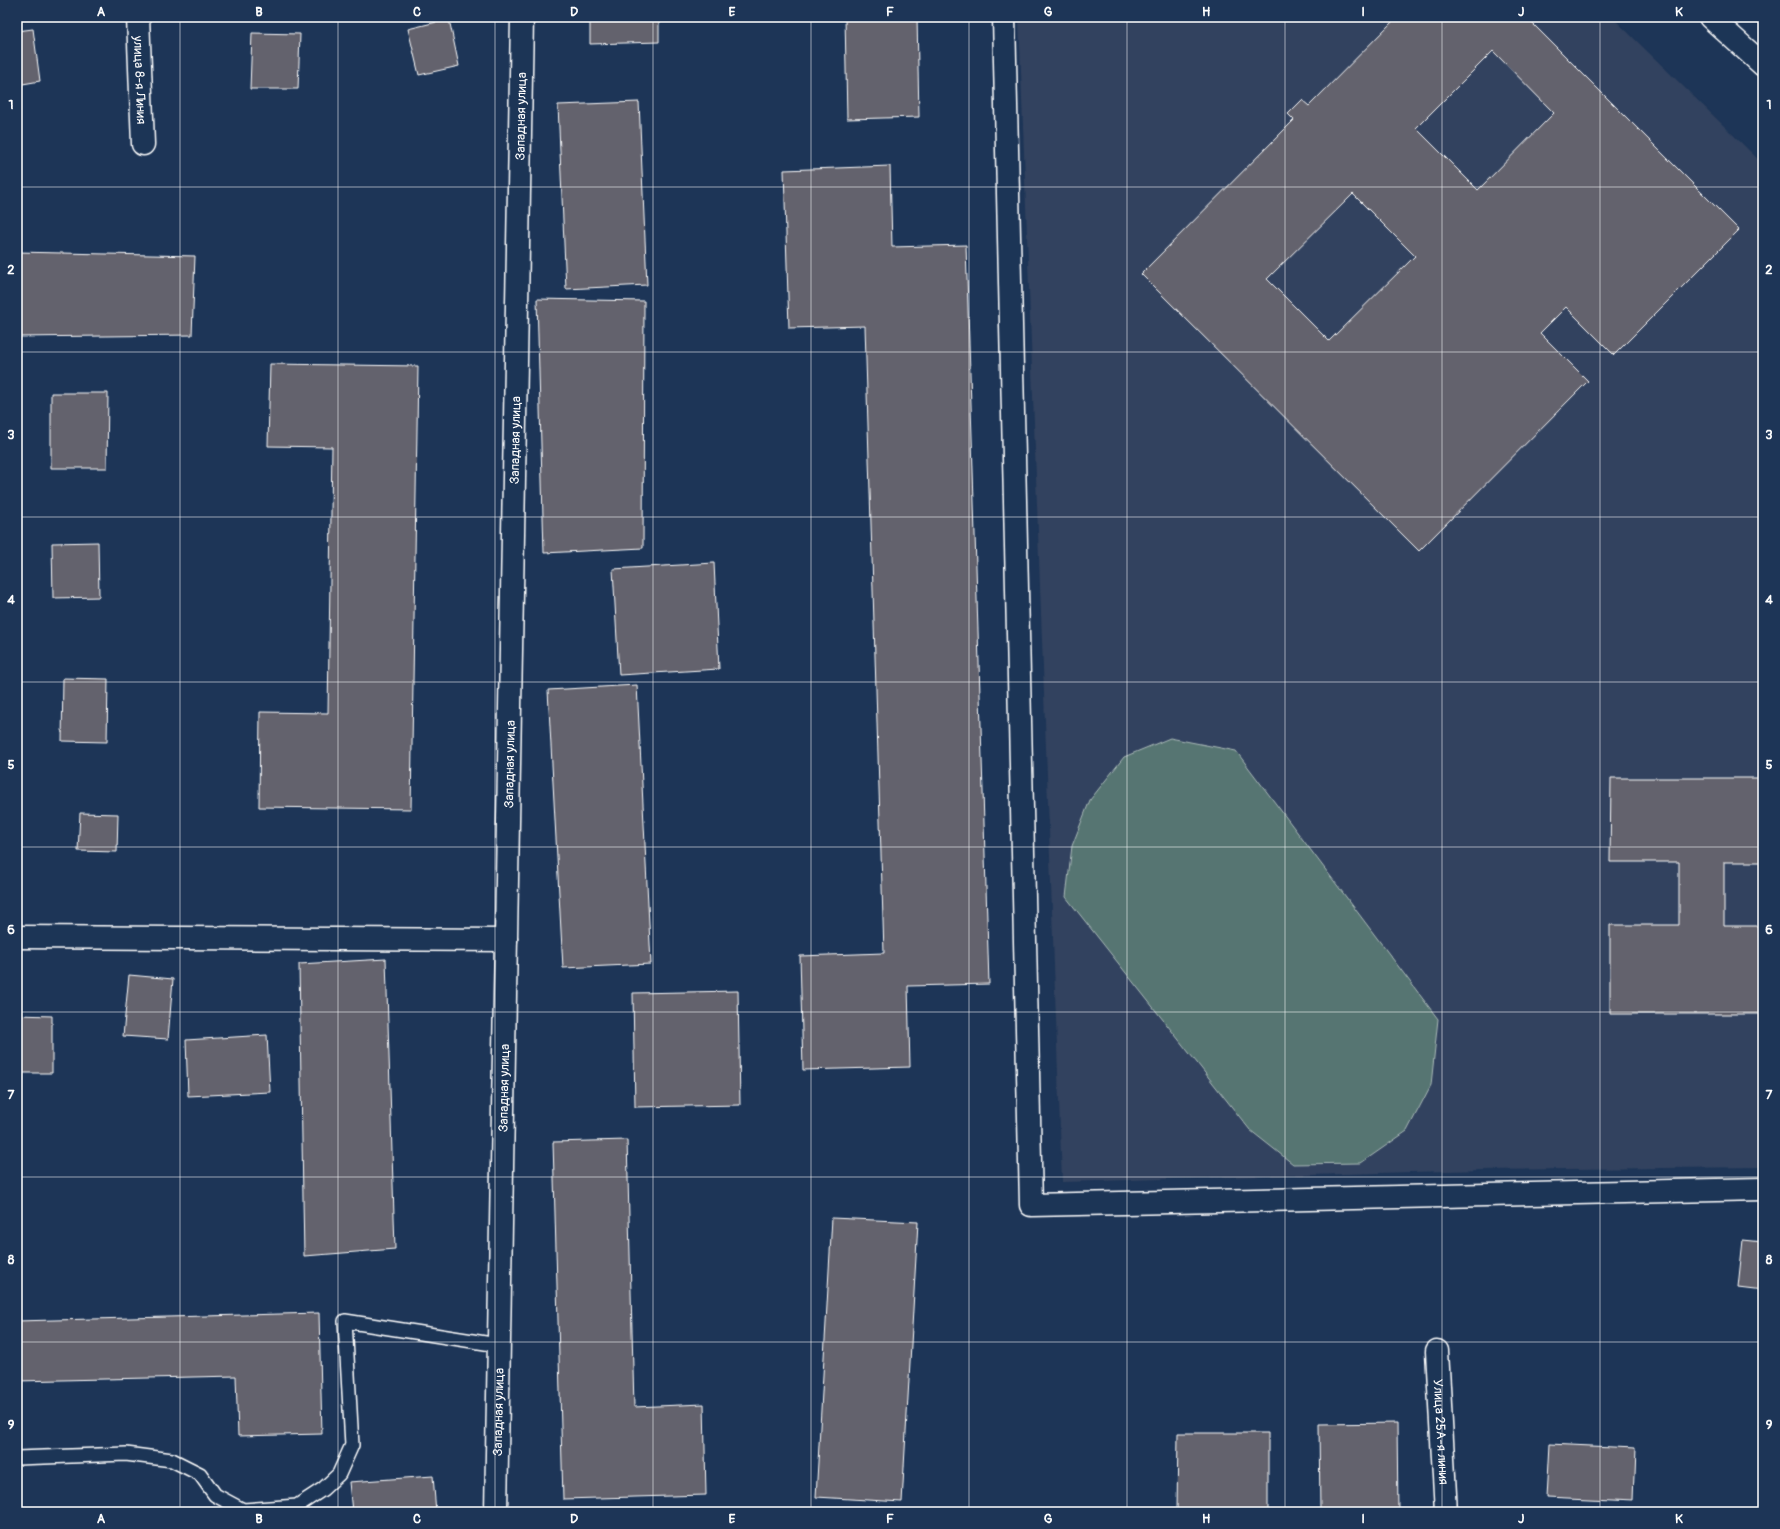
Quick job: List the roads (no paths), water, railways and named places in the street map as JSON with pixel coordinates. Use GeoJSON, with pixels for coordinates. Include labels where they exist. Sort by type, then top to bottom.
{"type":"FeatureCollection","features":[{"type":"Feature","properties":{"kind":"street","name":"улица 8-я Линия"},"geometry":{"type":"LineString","coordinates":[[138,17],[143,144]]}},
{"type":"Feature","properties":{"kind":"street","name":"Западная улица"},"geometry":{"type":"LineString","coordinates":[[496,1512],[522,17]]}},
{"type":"Feature","properties":{"kind":"street"},"geometry":{"type":"LineString","coordinates":[[1004,17],[1031,1205],[1763,1189]]}},
{"type":"Feature","properties":{"kind":"street"},"geometry":{"type":"LineString","coordinates":[[1710,17],[1763,66]]}},
{"type":"Feature","properties":{"kind":"street"},"geometry":{"type":"LineString","coordinates":[[17,937],[506,940]]}},
{"type":"Feature","properties":{"kind":"street","name":"Улица 25А-я линия"},"geometry":{"type":"LineString","coordinates":[[1437,1351],[1446,1512]]}},
{"type":"Feature","properties":{"kind":"lane"},"geometry":{"type":"LineString","coordinates":[[17,1458],[126,1454],[172,1460],[200,1474],[215,1495],[243,1510],[297,1506],[323,1489],[339,1474],[352,1445],[345,1320],[498,1345]]}}]}
